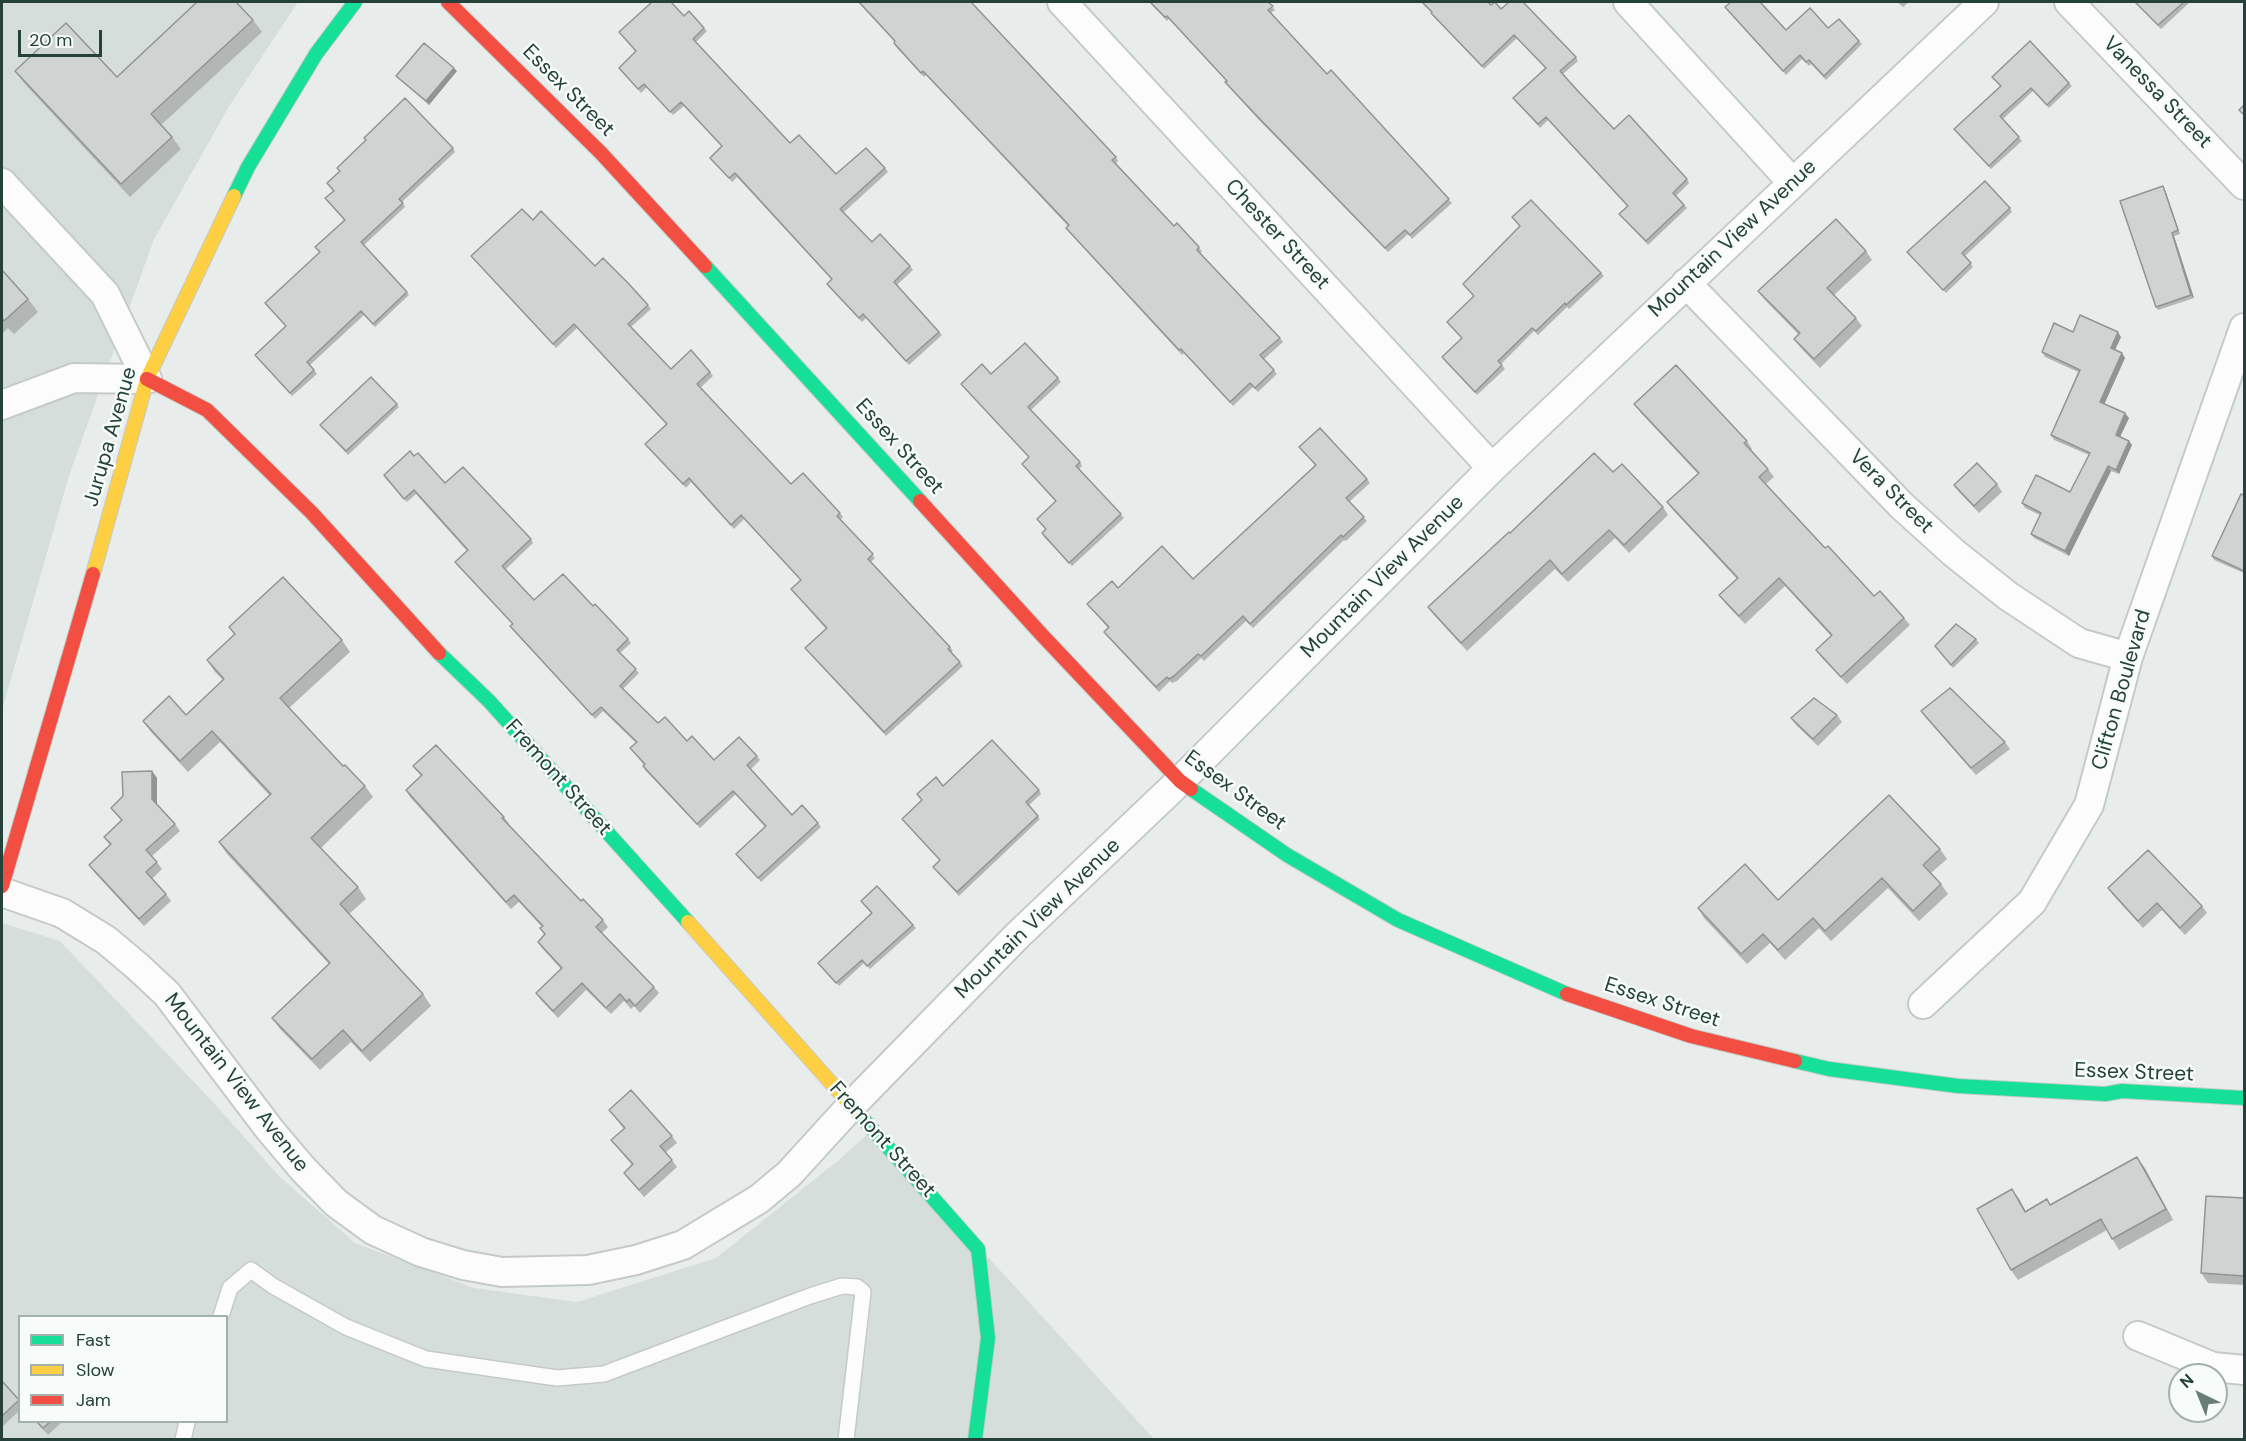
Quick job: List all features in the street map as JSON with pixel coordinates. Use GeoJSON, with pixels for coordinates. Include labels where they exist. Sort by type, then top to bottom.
{"type":"FeatureCollection","features":[{"type":"Feature","properties":{"kind":"street","name":"Jurupa Avenue"},"geometry":{"type":"LineString","coordinates":[[2,886],[80,622],[147,380],[248,167],[316,54],[355,2]]}},
{"type":"Feature","properties":{"kind":"street","name":"Essex Street"},"geometry":{"type":"LineString","coordinates":[[448,2],[601,153],[1034,626],[1180,781],[1287,855],[1398,920],[1552,989],[1691,1036],[1829,1070],[1958,1086],[2105,1094],[2122,1091],[2244,1098]]}},
{"type":"Feature","properties":{"kind":"street","name":"Chester Street"},"geometry":{"type":"LineString","coordinates":[[1062,2],[1492,468]]}},
{"type":"Feature","properties":{"kind":"street"},"geometry":{"type":"LineString","coordinates":[[1628,2],[1792,182]]}},
{"type":"Feature","properties":{"kind":"street","name":"Mountain View Avenue"},"geometry":{"type":"LineString","coordinates":[[2,892],[62,913],[106,940],[167,994],[270,1130],[303,1169],[336,1203],[373,1230],[421,1252],[463,1265],[502,1272],[588,1270],[636,1260],[683,1245],[759,1199],[789,1174],[851,1106],[1018,935],[1180,781],[1492,468],[1984,2]]}},
{"type":"Feature","properties":{"kind":"street","name":"Vanessa Street"},"geometry":{"type":"LineString","coordinates":[[2070,2],[2244,185]]}},
{"type":"Feature","properties":{"kind":"street"},"geometry":{"type":"LineString","coordinates":[[2,183],[105,294],[147,380],[74,378],[2,405]]}},
{"type":"Feature","properties":{"kind":"street","name":"Vera Street"},"geometry":{"type":"LineString","coordinates":[[1686,283],[1902,506],[1954,553],[2008,596],[2079,643],[2128,657]]}},
{"type":"Feature","properties":{"kind":"street","name":"Clifton Boulevard"},"geometry":{"type":"LineString","coordinates":[[1923,1004],[2032,902],[2089,805],[2128,657],[2244,328]]}},
{"type":"Feature","properties":{"kind":"street","name":"Fremont Street"},"geometry":{"type":"LineString","coordinates":[[147,380],[207,410],[312,513],[443,658],[489,701],[576,796],[978,1249],[988,1338],[975,1440]]}},
{"type":"Feature","properties":{"kind":"street"},"geometry":{"type":"LineString","coordinates":[[2138,1336],[2213,1367],[2244,1370]]}},
{"type":"Feature","properties":{"kind":"lane"},"geometry":{"type":"LineString","coordinates":[[222,1315],[230,1288],[251,1270],[273,1286],[346,1327],[426,1359],[557,1378],[604,1374],[810,1296],[842,1286],[856,1287],[863,1292],[846,1440]]}},
{"type":"Feature","properties":{"kind":"lane"},"geometry":{"type":"LineString","coordinates":[[183,1440],[187,1423]]}},
{"type":"Feature","properties":{"kind":"shaded area"},"geometry":{"type":"Polygon","coordinates":[[[2,2],[298,2],[230,105],[154,239],[69,476],[2,710],[2,2]]]}},
{"type":"Feature","properties":{"kind":"shaded area"},"geometry":{"type":"Polygon","coordinates":[[[2,923],[60,941],[213,1102],[279,1176],[355,1243],[474,1288],[577,1302],[716,1258],[840,1159],[872,1130],[1154,1439],[2,1439],[2,923]]]}},
{"type":"Feature","properties":{"kind":"building"},"geometry":{"type":"Polygon","coordinates":[[[197,2],[236,2],[253,20],[151,114],[172,137],[121,184],[15,71],[66,23],[117,77],[197,2]]]}},
{"type":"Feature","properties":{"kind":"building"},"geometry":{"type":"Polygon","coordinates":[[[652,2],[671,2],[684,16],[689,11],[704,28],[693,39],[790,143],[799,135],[836,174],[866,148],[885,168],[840,209],[872,242],[880,234],[910,266],[894,282],[939,332],[906,361],[863,314],[859,318],[827,284],[832,279],[735,173],[729,178],[710,158],[722,146],[681,102],[670,112],[644,84],[638,89],[619,68],[636,51],[619,32],[652,2]]]}},
{"type":"Feature","properties":{"kind":"building"},"geometry":{"type":"Polygon","coordinates":[[[859,2],[971,2],[1116,157],[1112,160],[1174,226],[1177,223],[1199,247],[1197,250],[1280,338],[1260,355],[1274,370],[1255,388],[1250,383],[1230,402],[1066,228],[1069,225],[923,71],[921,73],[859,2]]]}},
{"type":"Feature","properties":{"kind":"building"},"geometry":{"type":"Polygon","coordinates":[[[1150,2],[1268,2],[1273,6],[1268,10],[1327,74],[1331,70],[1449,199],[1410,235],[1405,230],[1385,248],[1256,115],[1167,16],[1165,17],[1150,2]]]}},
{"type":"Feature","properties":{"kind":"building"},"geometry":{"type":"Polygon","coordinates":[[[1422,2],[1488,2],[1491,5],[1495,2],[1501,9],[1509,2],[1523,2],[1576,57],[1560,71],[1576,89],[1614,129],[1629,115],[1687,179],[1673,193],[1684,205],[1646,241],[1619,214],[1628,206],[1546,117],[1538,124],[1513,98],[1546,68],[1514,35],[1482,66],[1422,2]]]}},
{"type":"Feature","properties":{"kind":"building"},"geometry":{"type":"Polygon","coordinates":[[[1731,2],[1760,2],[1786,30],[1810,8],[1828,28],[1839,19],[1859,41],[1824,76],[1809,60],[1806,62],[1800,55],[1783,71],[1725,7],[1731,2]]]}},
{"type":"Feature","properties":{"kind":"building"},"geometry":{"type":"Polygon","coordinates":[[[2135,2],[2184,2],[2158,25],[2135,2]]]}},
{"type":"Feature","properties":{"kind":"building"},"geometry":{"type":"Polygon","coordinates":[[[2030,41],[2069,83],[2047,105],[2031,88],[2000,116],[2019,137],[1989,166],[1954,129],[2001,86],[1992,77],[2030,41]]]}},
{"type":"Feature","properties":{"kind":"building"},"geometry":{"type":"Polygon","coordinates":[[[424,43],[454,68],[426,101],[396,76],[424,43]]]}},
{"type":"Feature","properties":{"kind":"building"},"geometry":{"type":"Polygon","coordinates":[[[405,98],[453,148],[399,199],[403,203],[361,242],[407,292],[373,324],[361,311],[307,362],[314,370],[290,393],[255,355],[286,326],[265,303],[320,252],[315,247],[345,220],[325,198],[334,191],[327,183],[340,171],[337,168],[366,140],[364,138],[405,98]]]}},
{"type":"Feature","properties":{"kind":"building"},"geometry":{"type":"Polygon","coordinates":[[[2244,105],[2244,115],[2239,110],[2244,105]]]}},
{"type":"Feature","properties":{"kind":"building"},"geometry":{"type":"Polygon","coordinates":[[[1985,181],[2010,208],[1962,253],[1971,263],[1943,290],[1907,252],[1985,181]]]}},
{"type":"Feature","properties":{"kind":"building"},"geometry":{"type":"Polygon","coordinates":[[[2163,186],[2178,230],[2172,233],[2191,295],[2156,307],[2120,201],[2163,186]]]}},
{"type":"Feature","properties":{"kind":"building"},"geometry":{"type":"Polygon","coordinates":[[[1531,200],[1601,273],[1536,331],[1532,328],[1498,361],[1502,365],[1475,392],[1442,357],[1462,338],[1447,322],[1474,296],[1463,284],[1520,226],[1512,217],[1531,200]]]}},
{"type":"Feature","properties":{"kind":"building"},"geometry":{"type":"Polygon","coordinates":[[[522,209],[533,220],[541,211],[595,266],[603,258],[628,283],[648,305],[628,324],[671,369],[691,350],[710,372],[697,384],[791,484],[803,473],[840,513],[837,516],[873,554],[868,559],[950,647],[948,649],[960,662],[884,732],[805,648],[827,628],[791,589],[801,580],[741,515],[731,525],[689,478],[683,484],[645,444],[667,424],[574,324],[553,344],[471,256],[522,209]]]}},
{"type":"Feature","properties":{"kind":"building"},"geometry":{"type":"Polygon","coordinates":[[[1836,219],[1866,251],[1827,288],[1856,318],[1814,359],[1794,339],[1800,333],[1758,291],[1836,219]]]}},
{"type":"Feature","properties":{"kind":"building"},"geometry":{"type":"Polygon","coordinates":[[[2,270],[28,299],[4,321],[2,317],[2,270]]]}},
{"type":"Feature","properties":{"kind":"building"},"geometry":{"type":"Polygon","coordinates":[[[2080,315],[2118,332],[2111,348],[2122,353],[2100,402],[2125,413],[2116,435],[2129,441],[2116,470],[2108,466],[2065,551],[2031,534],[2041,513],[2022,503],[2036,475],[2070,492],[2090,453],[2051,435],[2080,370],[2042,352],[2054,323],[2073,332],[2080,315]]]}},
{"type":"Feature","properties":{"kind":"building"},"geometry":{"type":"Polygon","coordinates":[[[1025,343],[1058,378],[1028,407],[1080,462],[1076,466],[1121,514],[1069,563],[1042,533],[1046,529],[1037,519],[1056,501],[1022,464],[1029,457],[961,384],[982,364],[991,374],[1025,343]]]}},
{"type":"Feature","properties":{"kind":"building"},"geometry":{"type":"Polygon","coordinates":[[[1676,365],[1747,441],[1744,443],[1768,469],[1759,477],[1825,548],[1828,546],[1874,596],[1880,591],[1904,618],[1841,677],[1816,650],[1832,635],[1779,578],[1739,616],[1719,595],[1738,578],[1667,502],[1699,473],[1634,404],[1676,365]]]}},
{"type":"Feature","properties":{"kind":"building"},"geometry":{"type":"Polygon","coordinates":[[[371,377],[397,404],[346,451],[320,425],[371,377]]]}},
{"type":"Feature","properties":{"kind":"building"},"geometry":{"type":"Polygon","coordinates":[[[1320,428],[1367,479],[1346,498],[1364,517],[1343,537],[1341,535],[1250,624],[1243,616],[1201,656],[1198,654],[1174,676],[1169,679],[1167,677],[1156,687],[1104,632],[1109,627],[1087,604],[1112,581],[1118,588],[1162,546],[1193,579],[1316,465],[1299,447],[1320,428]]]}},
{"type":"Feature","properties":{"kind":"building"},"geometry":{"type":"Polygon","coordinates":[[[410,451],[414,456],[418,453],[445,483],[463,467],[531,539],[502,566],[534,600],[563,574],[628,639],[617,650],[636,669],[620,686],[658,723],[665,717],[687,741],[692,736],[714,760],[739,737],[757,756],[747,765],[792,815],[802,805],[818,823],[758,878],[736,854],[766,826],[733,791],[697,824],[643,766],[645,764],[630,748],[637,742],[601,707],[592,715],[510,626],[513,624],[455,562],[468,550],[414,490],[404,499],[384,475],[410,451]]]}},
{"type":"Feature","properties":{"kind":"building"},"geometry":{"type":"Polygon","coordinates":[[[1594,453],[1613,472],[1622,464],[1663,507],[1624,545],[1609,530],[1562,574],[1550,560],[1461,643],[1428,607],[1594,453]]]}},
{"type":"Feature","properties":{"kind":"building"},"geometry":{"type":"Polygon","coordinates":[[[1977,463],[1997,484],[1974,506],[1954,485],[1977,463]]]}},
{"type":"Feature","properties":{"kind":"building"},"geometry":{"type":"Polygon","coordinates":[[[2241,494],[2244,495],[2244,571],[2212,556],[2241,494]]]}},
{"type":"Feature","properties":{"kind":"building"},"geometry":{"type":"Polygon","coordinates":[[[283,577],[342,640],[280,698],[343,766],[345,765],[365,786],[311,838],[358,887],[340,904],[423,994],[362,1051],[343,1030],[312,1059],[272,1018],[330,963],[219,842],[271,794],[212,731],[180,761],[143,721],[169,696],[186,715],[224,679],[207,660],[235,634],[229,627],[283,577]]]}},
{"type":"Feature","properties":{"kind":"building"},"geometry":{"type":"Polygon","coordinates":[[[1956,624],[1976,639],[1951,665],[1935,646],[1956,624]]]}},
{"type":"Feature","properties":{"kind":"building"},"geometry":{"type":"Polygon","coordinates":[[[1950,688],[2005,742],[1971,768],[1921,711],[1950,688]]]}},
{"type":"Feature","properties":{"kind":"building"},"geometry":{"type":"Polygon","coordinates":[[[1814,698],[1837,715],[1813,739],[1791,718],[1814,698]]]}},
{"type":"Feature","properties":{"kind":"building"},"geometry":{"type":"Polygon","coordinates":[[[992,740],[1039,790],[1026,802],[1038,816],[957,892],[933,867],[940,860],[902,819],[922,800],[917,794],[936,777],[943,786],[992,740]]]}},
{"type":"Feature","properties":{"kind":"building"},"geometry":{"type":"Polygon","coordinates":[[[436,745],[581,901],[583,899],[603,920],[596,927],[654,987],[635,1006],[629,999],[627,1002],[620,994],[606,1008],[582,983],[553,1011],[536,993],[562,968],[538,942],[545,934],[540,928],[543,926],[514,895],[506,902],[406,790],[422,775],[413,766],[436,745]]]}},
{"type":"Feature","properties":{"kind":"building"},"geometry":{"type":"Polygon","coordinates":[[[152,771],[152,799],[175,824],[146,850],[157,862],[146,872],[166,894],[139,919],[89,865],[111,844],[104,837],[122,820],[111,808],[123,796],[122,772],[152,771]]]}},
{"type":"Feature","properties":{"kind":"building"},"geometry":{"type":"Polygon","coordinates":[[[1889,795],[1940,849],[1923,865],[1941,884],[1913,911],[1882,878],[1825,931],[1813,918],[1778,950],[1763,934],[1741,954],[1698,908],[1745,864],[1778,900],[1889,795]]]}},
{"type":"Feature","properties":{"kind":"building"},"geometry":{"type":"Polygon","coordinates":[[[2148,850],[2202,906],[2180,928],[2157,903],[2138,921],[2108,888],[2148,850]]]}},
{"type":"Feature","properties":{"kind":"building"},"geometry":{"type":"Polygon","coordinates":[[[877,886],[913,925],[867,966],[862,960],[836,983],[818,963],[872,913],[861,901],[877,886]]]}},
{"type":"Feature","properties":{"kind":"building"},"geometry":{"type":"Polygon","coordinates":[[[631,1090],[672,1136],[660,1146],[672,1160],[639,1190],[624,1173],[633,1164],[611,1140],[625,1128],[609,1110],[631,1090]]]}},
{"type":"Feature","properties":{"kind":"building"},"geometry":{"type":"Polygon","coordinates":[[[2137,1157],[2166,1209],[2112,1239],[2101,1219],[2011,1270],[1977,1209],[2012,1189],[2025,1212],[2047,1199],[2050,1205],[2137,1157]]]}},
{"type":"Feature","properties":{"kind":"building"},"geometry":{"type":"Polygon","coordinates":[[[2206,1196],[2244,1198],[2244,1276],[2201,1273],[2206,1196]]]}},
{"type":"Feature","properties":{"kind":"building"},"geometry":{"type":"Polygon","coordinates":[[[2,1381],[18,1401],[2,1416],[2,1381]]]}},
{"type":"Feature","properties":{"kind":"building"},"geometry":{"type":"Polygon","coordinates":[[[38,1423],[49,1423],[43,1428],[38,1423]]]}},
{"type":"Feature","properties":{"kind":"traffic: fast"},"geometry":{"type":"LineString","coordinates":[[234,196],[248,167],[316,54],[355,2]]}},
{"type":"Feature","properties":{"kind":"traffic: fast"},"geometry":{"type":"LineString","coordinates":[[705,266],[920,501]]}},
{"type":"Feature","properties":{"kind":"traffic: fast"},"geometry":{"type":"LineString","coordinates":[[439,653],[489,701],[688,922]]}},
{"type":"Feature","properties":{"kind":"traffic: fast"},"geometry":{"type":"LineString","coordinates":[[1191,789],[1287,855],[1398,920],[1567,994]]}},
{"type":"Feature","properties":{"kind":"traffic: fast"},"geometry":{"type":"LineString","coordinates":[[1795,1061],[1829,1069],[1958,1086],[2105,1094],[2122,1091],[2244,1098]]}},
{"type":"Feature","properties":{"kind":"traffic: fast"},"geometry":{"type":"LineString","coordinates":[[856,1111],[978,1249],[988,1338],[975,1440]]}},
{"type":"Feature","properties":{"kind":"traffic: slow"},"geometry":{"type":"LineString","coordinates":[[93,574],[147,379],[234,196]]}},
{"type":"Feature","properties":{"kind":"traffic: slow"},"geometry":{"type":"LineString","coordinates":[[688,922],[856,1111]]}},
{"type":"Feature","properties":{"kind":"traffic: jam"},"geometry":{"type":"LineString","coordinates":[[448,2],[601,153],[705,266]]}},
{"type":"Feature","properties":{"kind":"traffic: jam"},"geometry":{"type":"LineString","coordinates":[[147,379],[207,410],[312,513],[439,653]]}},
{"type":"Feature","properties":{"kind":"traffic: jam"},"geometry":{"type":"LineString","coordinates":[[920,501],[1042,635],[1180,781],[1191,789]]}},
{"type":"Feature","properties":{"kind":"traffic: jam"},"geometry":{"type":"LineString","coordinates":[[2,886],[93,574]]}},
{"type":"Feature","properties":{"kind":"traffic: jam"},"geometry":{"type":"LineString","coordinates":[[1567,994],[1691,1036],[1795,1061]]}}]}
